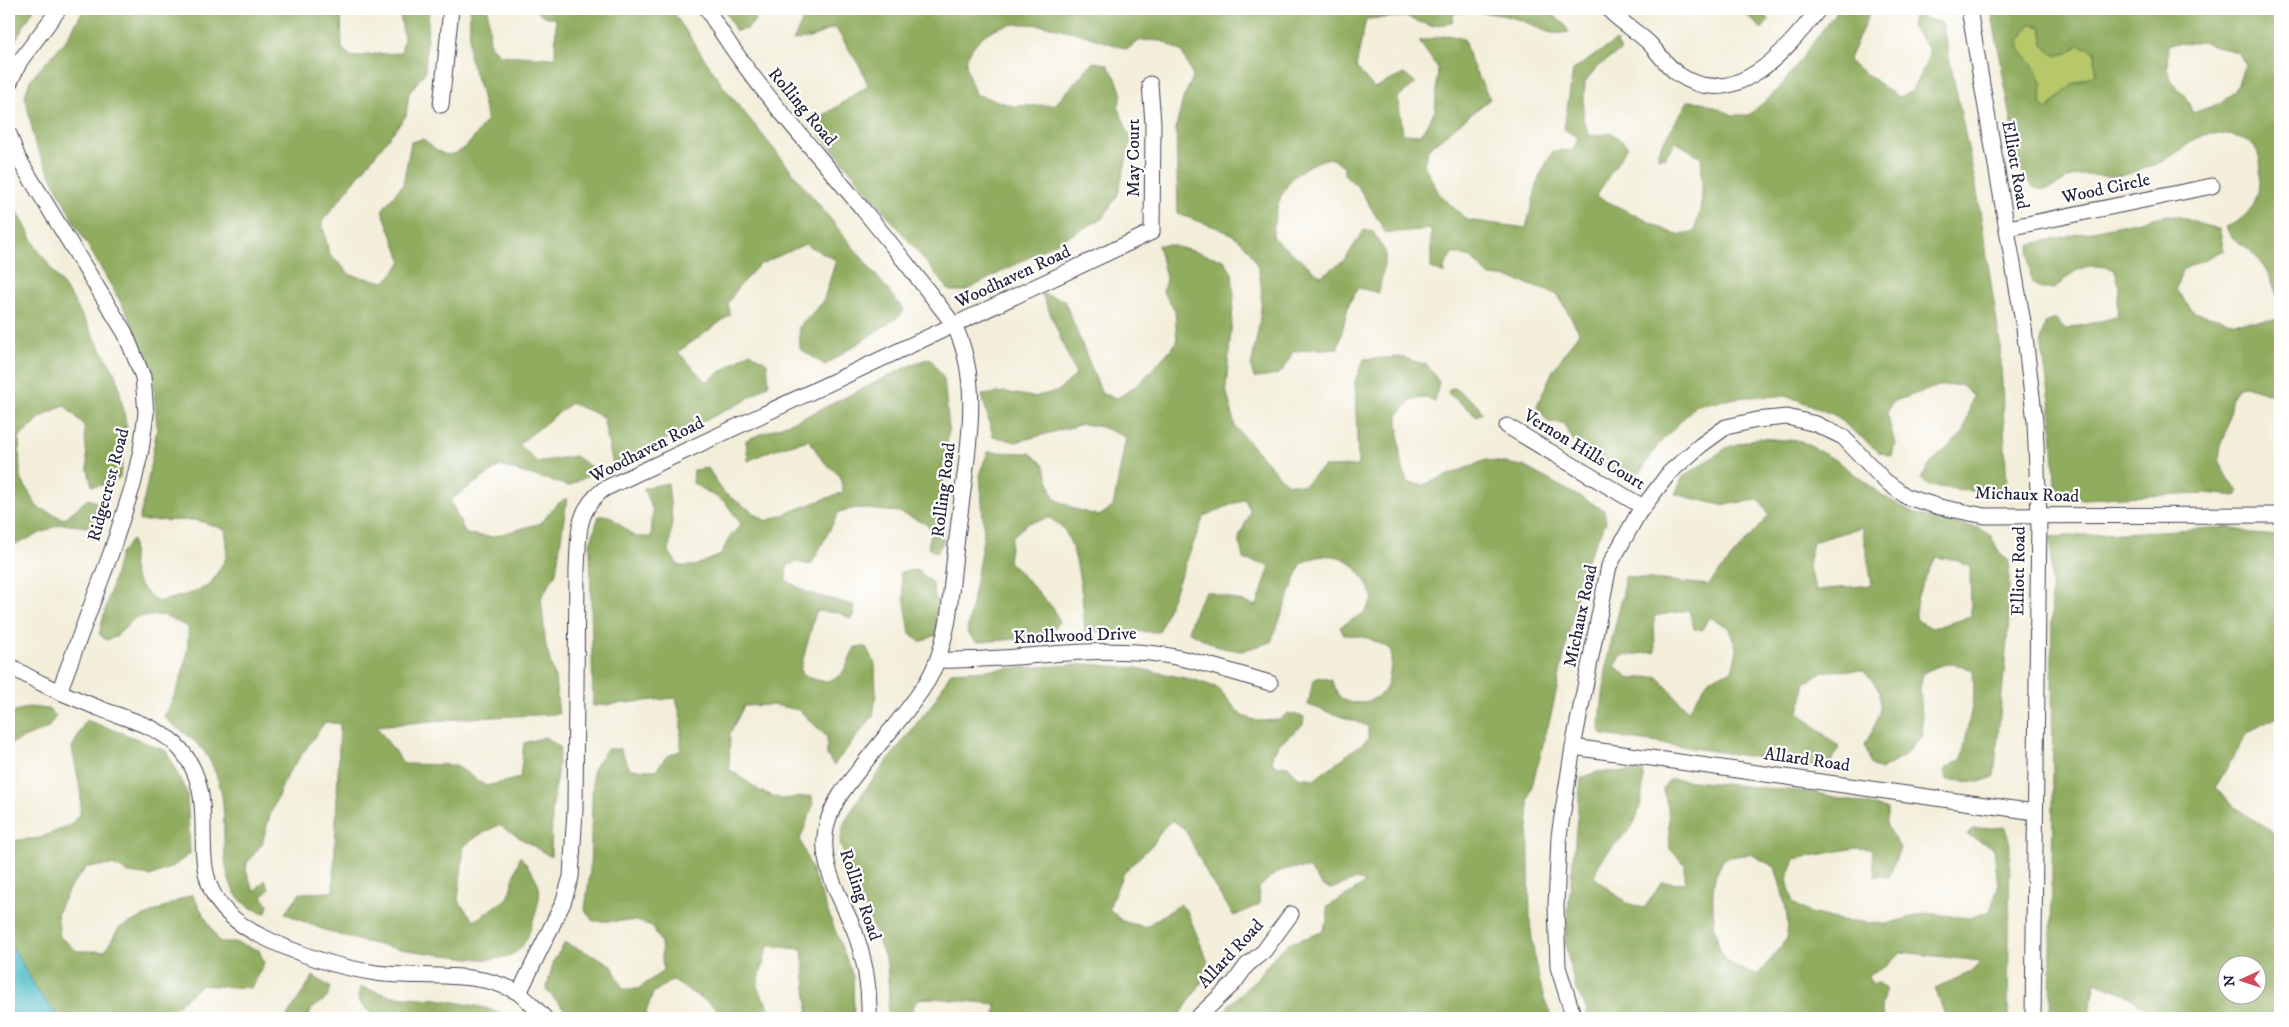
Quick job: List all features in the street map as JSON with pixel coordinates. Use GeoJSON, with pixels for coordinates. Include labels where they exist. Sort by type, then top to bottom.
{"type":"FeatureCollection","features":[{"type":"Feature","properties":{"kind":"street"},"geometry":{"type":"LineString","coordinates":[[9,84],[20,61],[60,9]]}},
{"type":"Feature","properties":{"kind":"street"},"geometry":{"type":"LineString","coordinates":[[441,105],[451,9]]}},
{"type":"Feature","properties":{"kind":"street","name":"Rolling Road"},"geometry":{"type":"LineString","coordinates":[[707,9],[729,47],[764,93],[865,212],[954,325],[962,343],[966,363],[970,392],[970,429],[948,620],[938,660],[924,687],[834,804],[827,825],[824,843],[825,861],[855,933],[870,997],[869,1018]]}},
{"type":"Feature","properties":{"kind":"street"},"geometry":{"type":"LineString","coordinates":[[1611,12],[1622,23],[1640,35],[1680,76],[1696,83],[1725,86],[1746,79],[1770,63],[1785,49],[1818,9]]}},
{"type":"Feature","properties":{"kind":"street","name":"Elliott Road"},"geometry":{"type":"LineString","coordinates":[[1969,9],[2024,328],[2035,422],[2039,516],[2033,1018]]}},
{"type":"Feature","properties":{"kind":"street","name":"May Court"},"geometry":{"type":"LineString","coordinates":[[1150,84],[1154,129],[1152,232]]}},
{"type":"Feature","properties":{"kind":"street","name":"Ridgecrest Road"},"geometry":{"type":"LineString","coordinates":[[9,134],[18,158],[125,333],[143,377],[145,404],[141,450],[133,485],[111,553],[59,692]]}},
{"type":"Feature","properties":{"kind":"street","name":"Wood Circle"},"geometry":{"type":"LineString","coordinates":[[2008,228],[2212,186]]}},
{"type":"Feature","properties":{"kind":"street","name":"Woodhaven Road"},"geometry":{"type":"LineString","coordinates":[[519,993],[563,903],[571,877],[575,810],[577,569],[580,529],[584,510],[592,498],[604,489],[1152,232]]}},
{"type":"Feature","properties":{"kind":"street","name":"Michaux Road"},"geometry":{"type":"LineString","coordinates":[[1574,1018],[1558,967],[1556,906],[1559,836],[1573,747],[1609,566],[1643,507],[1669,473],[1701,445],[1726,427],[1757,420],[1787,417],[1816,424],[1843,437],[1884,480],[1907,497],[1940,507],[1985,516],[2280,515]]}},
{"type":"Feature","properties":{"kind":"street","name":"Vernon Hills Court"},"geometry":{"type":"LineString","coordinates":[[1506,426],[1643,507]]}},
{"type":"Feature","properties":{"kind":"street","name":"Knollwood Drive"},"geometry":{"type":"LineString","coordinates":[[938,660],[1092,651],[1137,652],[1179,658],[1270,683]]}},
{"type":"Feature","properties":{"kind":"street"},"geometry":{"type":"LineString","coordinates":[[9,665],[29,678],[59,692],[163,734],[180,748],[198,778],[203,820],[203,861],[207,881],[214,896],[227,913],[242,926],[280,944],[348,968],[378,973],[476,980],[500,985],[519,993],[545,1018]]}},
{"type":"Feature","properties":{"kind":"street","name":"Allard Road"},"geometry":{"type":"LineString","coordinates":[[1573,747],[2035,812]]}},
{"type":"Feature","properties":{"kind":"street","name":"Allard Road"},"geometry":{"type":"LineString","coordinates":[[1197,1018],[1234,983],[1247,965],[1264,951],[1291,914]]}},
{"type":"Feature","properties":{"kind":"green space"},"geometry":{"type":"Polygon","coordinates":[[[9,9],[34,9],[9,51],[9,9]]]}},
{"type":"Feature","properties":{"kind":"green space"},"geometry":{"type":"Polygon","coordinates":[[[84,9],[341,9],[342,49],[352,57],[401,53],[404,38],[399,9],[429,9],[425,72],[409,93],[406,116],[322,222],[329,254],[351,275],[385,282],[402,262],[382,210],[403,184],[411,142],[423,139],[442,153],[449,155],[456,153],[468,144],[487,119],[480,88],[469,56],[470,9],[488,9],[490,45],[500,55],[555,58],[556,19],[544,16],[533,9],[671,9],[723,86],[904,310],[901,315],[825,365],[800,349],[799,326],[823,302],[836,260],[805,244],[759,265],[739,286],[728,303],[730,315],[678,352],[706,382],[750,352],[767,363],[769,384],[743,402],[613,465],[603,417],[571,403],[519,444],[537,462],[575,456],[597,471],[569,486],[500,466],[450,500],[466,534],[491,537],[541,523],[556,505],[567,498],[556,573],[541,598],[546,647],[555,679],[559,714],[469,718],[376,726],[404,764],[455,765],[486,786],[520,778],[524,743],[545,737],[560,747],[552,813],[551,857],[499,825],[479,835],[464,846],[458,900],[474,921],[508,898],[520,856],[537,880],[540,893],[539,900],[529,932],[522,946],[508,956],[495,959],[481,959],[389,947],[346,937],[285,913],[300,893],[333,892],[340,724],[325,722],[287,775],[270,815],[262,844],[247,863],[246,870],[254,892],[265,880],[269,889],[262,897],[268,904],[266,913],[248,906],[236,894],[229,880],[224,844],[221,791],[213,766],[200,746],[164,717],[182,674],[187,651],[188,627],[163,615],[136,617],[116,637],[106,640],[99,634],[120,554],[132,540],[133,568],[136,578],[157,602],[189,594],[210,585],[226,558],[227,544],[225,530],[197,520],[139,521],[157,428],[153,374],[128,315],[73,220],[35,144],[25,95],[30,80],[66,40],[84,9]]]}},
{"type":"Feature","properties":{"kind":"green space"},"geometry":{"type":"Polygon","coordinates":[[[724,9],[752,9],[756,20],[747,29],[736,31],[724,9]]]}},
{"type":"Feature","properties":{"kind":"green space"},"geometry":{"type":"Polygon","coordinates":[[[805,9],[1545,9],[1564,24],[1569,32],[1555,33],[1544,31],[1512,18],[1479,12],[1454,13],[1452,23],[1431,26],[1405,17],[1366,19],[1356,67],[1374,88],[1404,74],[1416,83],[1398,97],[1403,134],[1420,135],[1435,111],[1438,69],[1419,41],[1448,35],[1464,39],[1470,60],[1490,99],[1428,149],[1424,165],[1440,195],[1467,220],[1526,228],[1539,177],[1553,151],[1573,150],[1578,138],[1564,129],[1573,70],[1616,41],[1621,51],[1598,66],[1585,82],[1583,119],[1590,136],[1612,133],[1628,146],[1596,196],[1676,235],[1693,232],[1697,223],[1702,195],[1701,157],[1676,142],[1665,157],[1658,158],[1658,151],[1688,101],[1703,102],[1733,115],[1749,115],[1779,89],[1838,9],[1899,9],[1871,10],[1848,61],[1898,97],[1911,92],[1928,59],[1929,48],[1911,27],[1913,15],[1942,23],[1977,191],[2000,342],[2007,488],[2000,494],[1929,486],[1921,479],[1931,463],[1964,432],[1973,395],[1962,385],[1939,386],[1892,402],[1887,413],[1895,444],[1892,456],[1879,452],[1834,415],[1788,396],[1744,397],[1696,405],[1657,446],[1642,470],[1629,480],[1616,474],[1574,442],[1563,423],[1548,422],[1537,406],[1552,372],[1579,332],[1558,295],[1510,278],[1490,276],[1471,258],[1452,253],[1444,267],[1445,274],[1431,268],[1431,229],[1386,233],[1359,188],[1344,174],[1344,166],[1330,158],[1316,162],[1304,169],[1286,186],[1277,210],[1273,238],[1321,276],[1344,261],[1364,230],[1373,232],[1386,253],[1379,293],[1358,288],[1349,303],[1338,348],[1293,351],[1286,366],[1279,373],[1254,378],[1251,367],[1260,312],[1260,276],[1254,259],[1244,245],[1229,233],[1178,214],[1176,128],[1183,99],[1193,77],[1182,52],[1162,41],[1141,40],[1127,49],[1071,31],[1029,24],[1010,25],[992,30],[978,41],[966,61],[968,75],[975,94],[1013,106],[1055,105],[1093,62],[1107,64],[1116,78],[1122,94],[1118,107],[1131,140],[1118,194],[1103,218],[965,291],[950,291],[821,135],[815,121],[868,86],[862,70],[835,27],[810,38],[793,41],[802,22],[805,9]]]}},
{"type":"Feature","properties":{"kind":"green space"},"geometry":{"type":"Polygon","coordinates":[[[1571,9],[1598,9],[1589,14],[1573,12],[1571,9]]]}},
{"type":"Feature","properties":{"kind":"green space"},"geometry":{"type":"Polygon","coordinates":[[[1740,9],[1759,9],[1769,20],[1762,29],[1740,9]]]}},
{"type":"Feature","properties":{"kind":"green space"},"geometry":{"type":"Polygon","coordinates":[[[1991,9],[2280,9],[2280,306],[2264,266],[2250,250],[2231,236],[2226,227],[2238,221],[2249,211],[2254,203],[2260,181],[2261,173],[2257,151],[2253,145],[2244,139],[2220,134],[2203,135],[2167,159],[2129,174],[2117,176],[2077,176],[2047,189],[2035,188],[2030,185],[2019,162],[1991,9]],[[2031,23],[2019,40],[2021,52],[2036,69],[2042,83],[2041,103],[2046,110],[2073,84],[2096,74],[2095,51],[2079,45],[2068,53],[2055,56],[2043,45],[2042,28],[2031,23]],[[2203,42],[2168,44],[2167,69],[2172,82],[2185,95],[2193,113],[2221,103],[2235,91],[2245,64],[2239,53],[2203,42]]]}},
{"type":"Feature","properties":{"kind":"green space"},"geometry":{"type":"Polygon","coordinates":[[[2031,23],[2042,28],[2043,45],[2068,53],[2079,45],[2095,51],[2096,74],[2073,84],[2046,110],[2041,103],[2038,76],[2020,46],[2019,40],[2031,23]]]}},
{"type":"Feature","properties":{"kind":"green space"},"geometry":{"type":"Polygon","coordinates":[[[9,194],[36,247],[72,298],[117,377],[127,429],[120,477],[109,485],[92,486],[88,470],[84,425],[64,405],[40,418],[19,438],[20,477],[37,507],[64,519],[88,499],[97,502],[97,519],[89,527],[61,524],[9,547],[9,194]]]}},
{"type":"Feature","properties":{"kind":"green space"},"geometry":{"type":"Polygon","coordinates":[[[2168,215],[2180,217],[2205,226],[2219,228],[2224,250],[2182,270],[2176,290],[2194,312],[2232,322],[2275,320],[2280,313],[2280,392],[2274,395],[2245,386],[2238,387],[2232,396],[2226,433],[2219,459],[2225,474],[2239,491],[2236,496],[2205,493],[2083,499],[2060,493],[2055,484],[2051,407],[2041,341],[2045,323],[2056,319],[2066,329],[2109,319],[2117,315],[2119,285],[2115,270],[2089,266],[2068,276],[2055,289],[2041,289],[2031,281],[2029,252],[2031,244],[2168,215]]]}},
{"type":"Feature","properties":{"kind":"green space"},"geometry":{"type":"Polygon","coordinates":[[[1158,245],[1171,245],[1224,260],[1232,273],[1234,296],[1226,388],[1235,427],[1286,483],[1304,485],[1323,467],[1358,466],[1355,381],[1364,359],[1401,357],[1427,365],[1439,382],[1435,402],[1428,398],[1412,399],[1398,415],[1400,456],[1407,483],[1423,485],[1486,460],[1523,466],[1604,510],[1606,522],[1583,567],[1552,711],[1528,801],[1530,922],[1535,962],[1544,999],[1552,1018],[1221,1018],[1229,1005],[1259,976],[1277,953],[1288,944],[1322,932],[1328,919],[1327,907],[1366,883],[1357,879],[1331,889],[1322,885],[1309,869],[1286,869],[1275,874],[1258,889],[1260,904],[1234,916],[1209,878],[1185,829],[1172,820],[1161,831],[1154,843],[1123,873],[1109,908],[1122,921],[1145,927],[1180,904],[1187,911],[1208,962],[1205,977],[1178,1018],[995,1018],[996,1004],[932,998],[918,999],[912,1009],[912,1018],[887,1018],[889,995],[887,963],[840,844],[844,823],[864,791],[935,700],[951,672],[1088,664],[1136,668],[1195,680],[1218,688],[1242,716],[1258,721],[1279,720],[1288,713],[1304,717],[1303,725],[1281,742],[1272,755],[1273,765],[1288,766],[1298,777],[1315,779],[1368,739],[1368,726],[1308,705],[1313,681],[1317,677],[1331,680],[1340,697],[1357,703],[1369,701],[1380,695],[1388,683],[1391,649],[1368,638],[1343,634],[1340,627],[1365,612],[1373,599],[1362,576],[1355,567],[1346,560],[1337,557],[1314,558],[1301,564],[1271,642],[1241,651],[1218,647],[1188,631],[1196,607],[1206,591],[1257,606],[1270,566],[1243,559],[1239,538],[1250,512],[1245,499],[1204,516],[1159,632],[1100,631],[1085,634],[1080,581],[1074,554],[1065,531],[1050,518],[1028,523],[1012,537],[1008,560],[1054,609],[1059,621],[1049,637],[976,642],[967,633],[984,533],[980,472],[988,452],[1030,453],[1044,465],[1054,498],[1075,509],[1099,516],[1113,507],[1126,437],[1101,427],[1083,424],[1016,442],[993,436],[982,395],[1005,392],[1033,397],[1058,391],[1076,375],[1042,294],[1064,300],[1102,394],[1118,398],[1141,382],[1177,342],[1175,311],[1163,292],[1166,278],[1158,245]]]}},
{"type":"Feature","properties":{"kind":"green space"},"geometry":{"type":"Polygon","coordinates":[[[930,358],[944,379],[949,429],[943,465],[943,542],[937,553],[928,548],[931,530],[926,524],[899,512],[856,508],[839,512],[811,565],[797,562],[787,566],[786,580],[808,593],[853,605],[854,613],[851,619],[840,613],[816,611],[800,671],[809,677],[824,681],[835,678],[844,670],[855,647],[866,647],[875,664],[876,694],[873,716],[834,765],[827,756],[827,737],[799,710],[773,705],[744,706],[730,733],[729,769],[760,791],[781,799],[812,796],[813,805],[800,840],[853,976],[854,1018],[809,1018],[802,949],[768,946],[757,987],[775,1018],[722,1018],[715,1007],[672,980],[653,993],[644,1018],[573,1018],[546,990],[554,960],[565,943],[612,966],[623,989],[638,989],[663,971],[661,943],[652,926],[636,921],[593,921],[585,910],[590,871],[593,769],[607,749],[620,749],[630,769],[656,770],[666,757],[681,750],[681,719],[676,698],[593,706],[590,544],[599,516],[610,516],[635,537],[651,537],[653,511],[643,488],[668,483],[672,520],[669,552],[679,566],[694,566],[721,555],[729,538],[741,524],[725,502],[693,483],[694,470],[708,468],[724,493],[766,521],[843,492],[840,476],[822,460],[809,440],[772,450],[748,461],[746,440],[809,415],[915,363],[930,358]]]}},
{"type":"Feature","properties":{"kind":"green space"},"geometry":{"type":"Polygon","coordinates":[[[1454,388],[1478,405],[1482,413],[1477,416],[1448,393],[1449,389],[1454,388]]]}},
{"type":"Feature","properties":{"kind":"green space"},"geometry":{"type":"Polygon","coordinates":[[[1758,438],[1801,441],[1839,462],[1882,495],[1914,514],[1978,528],[1991,536],[2000,554],[2009,561],[2009,621],[1994,777],[1979,782],[1947,780],[1945,769],[1962,759],[1974,695],[1973,671],[1953,664],[1943,665],[1923,673],[1920,687],[1923,736],[1903,757],[1880,770],[1871,765],[1865,745],[1880,714],[1880,691],[1863,670],[1825,671],[1805,683],[1799,713],[1839,747],[1829,768],[1603,735],[1599,728],[1608,655],[1623,594],[1624,576],[1708,585],[1769,515],[1759,500],[1721,505],[1675,494],[1683,477],[1728,447],[1758,438]],[[1862,527],[1813,542],[1808,565],[1816,590],[1872,585],[1862,527]],[[1936,557],[1924,580],[1916,604],[1917,620],[1932,628],[1971,617],[1970,566],[1955,560],[1936,557]],[[1689,610],[1654,616],[1655,652],[1622,656],[1615,666],[1631,679],[1657,676],[1688,711],[1710,678],[1732,671],[1737,650],[1728,627],[1709,617],[1702,630],[1694,629],[1689,610]]]}},
{"type":"Feature","properties":{"kind":"green space"},"geometry":{"type":"Polygon","coordinates":[[[2228,527],[2254,534],[2280,536],[2280,717],[2248,732],[2215,788],[2236,808],[2280,837],[2280,1018],[2158,1018],[2126,994],[2095,982],[2088,1018],[2050,1018],[2053,796],[2051,537],[2228,527]]]}},
{"type":"Feature","properties":{"kind":"green space"},"geometry":{"type":"Polygon","coordinates":[[[918,570],[932,583],[937,604],[936,635],[920,642],[910,633],[900,572],[918,570]]]}},
{"type":"Feature","properties":{"kind":"green space"},"geometry":{"type":"Polygon","coordinates":[[[28,707],[48,709],[56,716],[48,728],[9,744],[9,711],[12,713],[28,707]]]}},
{"type":"Feature","properties":{"kind":"green space"},"geometry":{"type":"Polygon","coordinates":[[[86,720],[166,751],[187,793],[190,854],[172,867],[150,876],[129,873],[113,865],[87,867],[70,887],[57,913],[60,937],[77,951],[105,951],[119,928],[192,894],[219,942],[234,942],[259,950],[264,963],[251,988],[201,985],[174,1008],[170,1018],[59,1018],[37,990],[9,941],[9,841],[40,838],[70,825],[80,814],[81,793],[72,748],[86,720]]]}},
{"type":"Feature","properties":{"kind":"green space"},"geometry":{"type":"Polygon","coordinates":[[[1643,771],[1642,796],[1635,821],[1631,828],[1607,853],[1597,868],[1594,877],[1627,903],[1644,908],[1662,882],[1685,883],[1685,865],[1670,849],[1668,807],[1663,790],[1667,782],[1672,779],[1817,793],[1887,809],[1887,827],[1900,848],[1889,877],[1875,876],[1872,849],[1856,848],[1795,859],[1787,879],[1793,903],[1810,913],[1841,920],[1886,924],[1926,913],[1969,918],[1990,911],[1998,887],[1994,848],[1967,835],[1973,829],[2005,827],[2010,844],[2008,1018],[1946,1018],[1935,988],[1971,972],[1980,961],[1901,952],[1888,965],[1869,975],[1872,984],[1879,983],[1886,988],[1881,1006],[1883,1018],[1587,1018],[1587,1010],[1575,987],[1565,943],[1581,778],[1597,772],[1643,771]],[[1750,854],[1725,858],[1718,868],[1713,890],[1713,915],[1717,939],[1724,957],[1731,964],[1739,968],[1758,974],[1779,949],[1785,940],[1787,932],[1787,914],[1775,867],[1750,854]]]}},
{"type":"Feature","properties":{"kind":"green space"},"geometry":{"type":"Polygon","coordinates":[[[313,976],[330,987],[327,998],[312,1008],[308,1018],[286,1018],[313,976]]]}},
{"type":"Feature","properties":{"kind":"green space"},"geometry":{"type":"Polygon","coordinates":[[[361,987],[391,996],[437,999],[477,1006],[509,1015],[513,1018],[375,1018],[358,1001],[361,987]]]}},
{"type":"Feature","properties":{"kind":"water"},"geometry":{"type":"Polygon","coordinates":[[[9,941],[37,990],[59,1018],[9,1018],[9,941]]]}}]}
